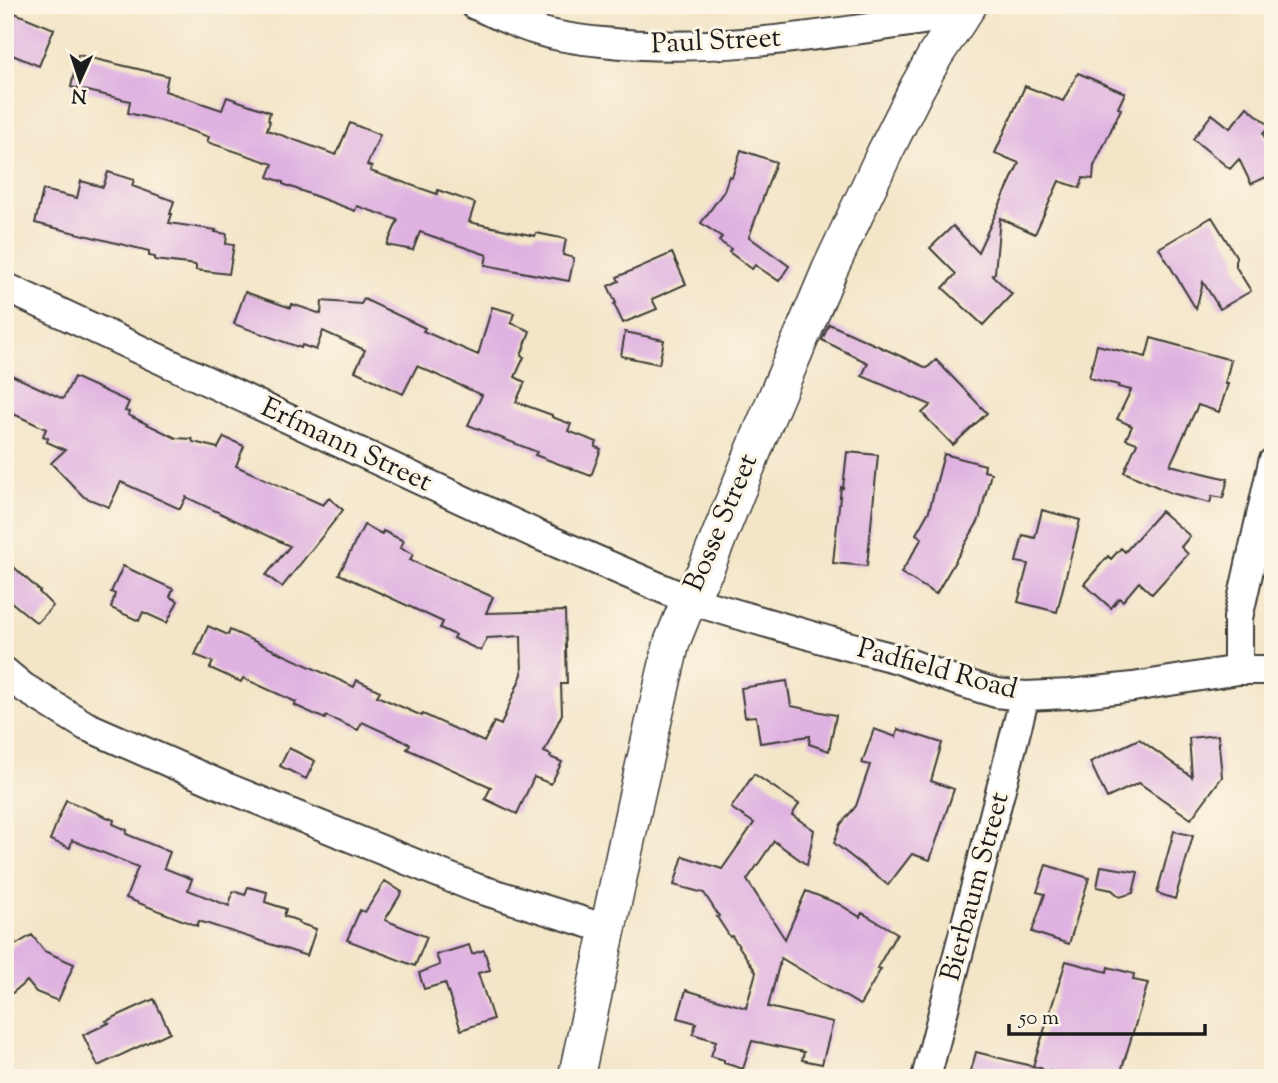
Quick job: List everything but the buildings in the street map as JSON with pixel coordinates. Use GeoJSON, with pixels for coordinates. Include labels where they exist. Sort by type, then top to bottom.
{"type":"FeatureCollection","features":[{"type":"Feature","properties":{"kind":"street","name":"Paul Street"},"geometry":{"type":"LineString","coordinates":[[475,5],[540,32],[576,39],[638,46],[695,47],[791,38],[966,10]]}},
{"type":"Feature","properties":{"kind":"street","name":"Bosse Street"},"geometry":{"type":"LineString","coordinates":[[576,1078],[671,642],[706,569],[836,257],[917,88],[966,10]]}},
{"type":"Feature","properties":{"kind":"street","name":"Erfmann Street"},"geometry":{"type":"LineString","coordinates":[[5,287],[536,534],[689,600]]}},
{"type":"Feature","properties":{"kind":"street"},"geometry":{"type":"LineString","coordinates":[[1238,670],[1238,618],[1273,463]]}},
{"type":"Feature","properties":{"kind":"street","name":"Padfield Road"},"geometry":{"type":"LineString","coordinates":[[689,600],[898,659],[996,693],[1025,696],[1070,694],[1238,670],[1273,670]]}},
{"type":"Feature","properties":{"kind":"street"},"geometry":{"type":"LineString","coordinates":[[5,672],[23,687],[86,726],[216,783],[476,888],[607,929]]}},
{"type":"Feature","properties":{"kind":"street","name":"Bierbaum Street"},"geometry":{"type":"LineString","coordinates":[[926,1078],[1025,696]]}}]}
